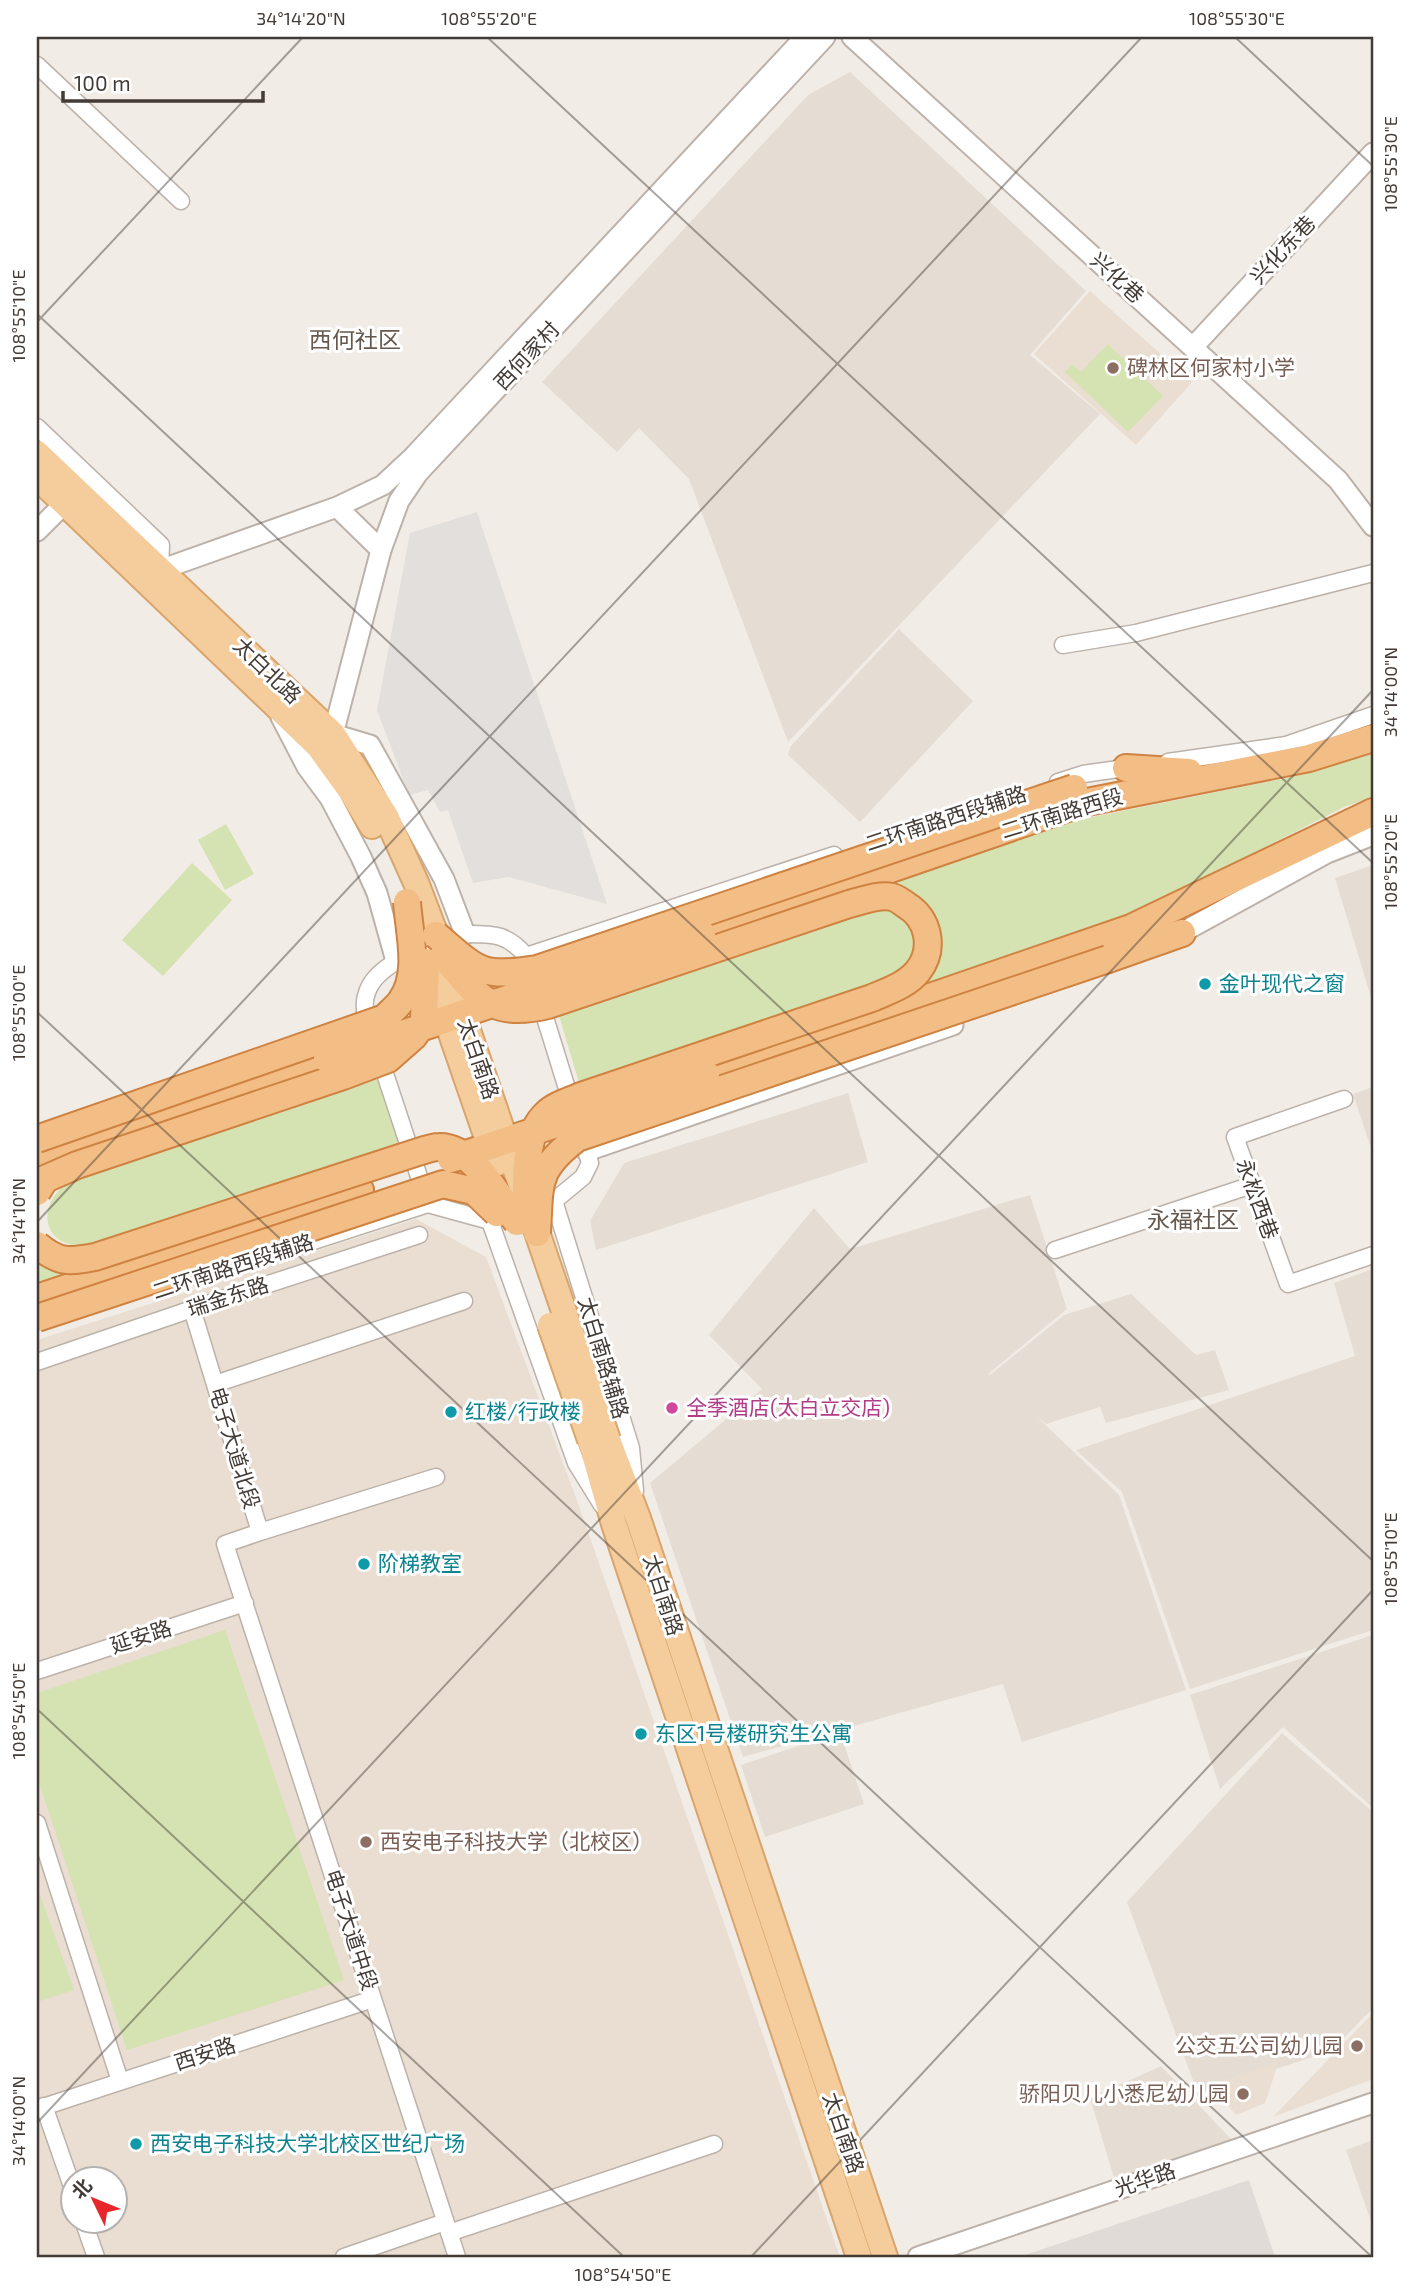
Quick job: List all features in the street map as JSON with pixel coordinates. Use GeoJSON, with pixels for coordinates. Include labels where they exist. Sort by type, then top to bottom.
{"type":"FeatureCollection","features":[{"type":"Feature","properties":{"kind":"highway"},"geometry":{"type":"LineString","coordinates":[[431,948],[497,974],[537,969],[1078,796],[1226,774],[1308,758],[1373,738]]}},
{"type":"Feature","properties":{"kind":"highway"},"geometry":{"type":"LineString","coordinates":[[1126,768],[1226,774]]}},
{"type":"Feature","properties":{"kind":"highway","name":"二环南路西段"},"geometry":{"type":"LineString","coordinates":[[106,1137],[327,1059],[797,902],[1078,796]]}},
{"type":"Feature","properties":{"kind":"highway"},"geometry":{"type":"LineString","coordinates":[[37,1298],[842,1028],[1131,928],[1373,812]]}},
{"type":"Feature","properties":{"kind":"highway"},"geometry":{"type":"LineString","coordinates":[[431,948],[488,1003],[503,1010],[523,1011],[849,904],[875,898],[893,897],[915,910],[925,926],[928,947],[926,957],[918,971],[905,983],[872,998],[561,1104],[546,1114],[533,1136],[526,1170],[525,1223]]}},
{"type":"Feature","properties":{"kind":"highway"},"geometry":{"type":"LineString","coordinates":[[37,1139],[385,1018],[401,1002],[411,977],[407,902]]}},
{"type":"Feature","properties":{"kind":"highway"},"geometry":{"type":"LineString","coordinates":[[758,936],[797,902],[849,904]]}},
{"type":"Feature","properties":{"kind":"highway"},"geometry":{"type":"LineString","coordinates":[[525,1223],[543,1171],[554,1157],[578,1138],[1182,933]]}},
{"type":"Feature","properties":{"kind":"highway"},"geometry":{"type":"LineString","coordinates":[[37,1192],[44,1180],[77,1165],[388,1059],[414,1036],[424,1021],[431,948]]}},
{"type":"Feature","properties":{"kind":"highway"},"geometry":{"type":"LineString","coordinates":[[842,1028],[872,998]]}},
{"type":"Feature","properties":{"kind":"highway"},"geometry":{"type":"LineString","coordinates":[[809,1019],[842,1028]]}},
{"type":"Feature","properties":{"kind":"highway"},"geometry":{"type":"LineString","coordinates":[[37,1159],[106,1137],[157,1138]]}},
{"type":"Feature","properties":{"kind":"highway"},"geometry":{"type":"LineString","coordinates":[[77,1165],[106,1137]]}},
{"type":"Feature","properties":{"kind":"highway"},"geometry":{"type":"LineString","coordinates":[[37,1245],[49,1255],[64,1261],[95,1257],[440,1147],[463,1153],[525,1223]]}},
{"type":"Feature","properties":{"kind":"highway"},"geometry":{"type":"LineString","coordinates":[[37,1318],[443,1184],[474,1191],[525,1223]]}},
{"type":"Feature","properties":{"kind":"highway"},"geometry":{"type":"LineString","coordinates":[[150,1259],[175,1232]]}},
{"type":"Feature","properties":{"kind":"highway"},"geometry":{"type":"LineString","coordinates":[[114,1251],[150,1259]]}},
{"type":"Feature","properties":{"kind":"main road","name":"太白北路"},"geometry":{"type":"LineString","coordinates":[[37,453],[333,734],[386,816],[417,885],[431,948]]}},
{"type":"Feature","properties":{"kind":"main road","name":"太白北路"},"geometry":{"type":"LineString","coordinates":[[37,477],[318,746],[352,793],[383,846],[407,902],[431,948]]}},
{"type":"Feature","properties":{"kind":"main road","name":"太白南路"},"geometry":{"type":"LineString","coordinates":[[431,948],[626,1521],[859,2257]]}},
{"type":"Feature","properties":{"kind":"main road","name":"太白南路"},"geometry":{"type":"LineString","coordinates":[[626,1521],[885,2257]]}},
{"type":"Feature","properties":{"kind":"street","name":"西何家村"},"geometry":{"type":"LineString","coordinates":[[160,570],[337,507],[383,485],[412,458],[805,37]]}},
{"type":"Feature","properties":{"kind":"street","name":"西何家村"},"geometry":{"type":"LineString","coordinates":[[333,734],[381,550],[399,501],[418,473],[825,37]]}},
{"type":"Feature","properties":{"kind":"street","name":"兴化巷"},"geometry":{"type":"LineString","coordinates":[[852,37],[1338,480],[1373,526]]}},
{"type":"Feature","properties":{"kind":"street"},"geometry":{"type":"LineString","coordinates":[[37,65],[181,201]]}},
{"type":"Feature","properties":{"kind":"street","name":"兴化东巷"},"geometry":{"type":"LineString","coordinates":[[1193,347],[1373,153]]}},
{"type":"Feature","properties":{"kind":"street"},"geometry":{"type":"LineString","coordinates":[[37,427],[161,545],[160,570]]}},
{"type":"Feature","properties":{"kind":"street"},"geometry":{"type":"LineString","coordinates":[[37,531],[65,503]]}},
{"type":"Feature","properties":{"kind":"street"},"geometry":{"type":"LineString","coordinates":[[337,507],[381,550]]}},
{"type":"Feature","properties":{"kind":"street"},"geometry":{"type":"LineString","coordinates":[[1063,645],[1136,633],[1373,573]]}},
{"type":"Feature","properties":{"kind":"street"},"geometry":{"type":"LineString","coordinates":[[272,700],[307,766],[330,797],[361,857],[377,893],[396,961]]}},
{"type":"Feature","properties":{"kind":"street","name":"二环南路西段辅路"},"geometry":{"type":"LineString","coordinates":[[526,956],[1083,774],[1286,744],[1373,715]]}},
{"type":"Feature","properties":{"kind":"street"},"geometry":{"type":"LineString","coordinates":[[333,734],[370,745],[444,879],[465,934]]}},
{"type":"Feature","properties":{"kind":"street"},"geometry":{"type":"LineString","coordinates":[[587,1151],[1114,970],[1327,853],[1373,835]]}},
{"type":"Feature","properties":{"kind":"street"},"geometry":{"type":"LineString","coordinates":[[498,933],[526,956],[590,1163],[583,1177],[554,1201],[490,1222],[428,1204],[365,1013],[366,995],[380,972],[396,961],[465,934],[498,933]]}},
{"type":"Feature","properties":{"kind":"street"},"geometry":{"type":"LineString","coordinates":[[37,1126],[365,1013]]}},
{"type":"Feature","properties":{"kind":"street","name":"永松西巷"},"geometry":{"type":"LineString","coordinates":[[1344,1100],[1235,1137],[1288,1284],[1373,1255]]}},
{"type":"Feature","properties":{"kind":"street"},"geometry":{"type":"LineString","coordinates":[[1055,1250],[1252,1185]]}},
{"type":"Feature","properties":{"kind":"street","name":"太白南路辅路"},"geometry":{"type":"LineString","coordinates":[[554,1201],[631,1448],[626,1521]]}},
{"type":"Feature","properties":{"kind":"street","name":"二环南路西段辅路"},"geometry":{"type":"LineString","coordinates":[[37,1331],[428,1204]]}},
{"type":"Feature","properties":{"kind":"street"},"geometry":{"type":"LineString","coordinates":[[490,1222],[576,1463],[626,1521]]}},
{"type":"Feature","properties":{"kind":"street","name":"瑞金东路"},"geometry":{"type":"LineString","coordinates":[[37,1362],[419,1235]]}},
{"type":"Feature","properties":{"kind":"street"},"geometry":{"type":"LineString","coordinates":[[215,1384],[464,1301]]}},
{"type":"Feature","properties":{"kind":"street","name":"电子大道北段"},"geometry":{"type":"LineString","coordinates":[[192,1309],[260,1532],[225,1544],[245,1603]]}},
{"type":"Feature","properties":{"kind":"street"},"geometry":{"type":"LineString","coordinates":[[260,1532],[436,1477]]}},
{"type":"Feature","properties":{"kind":"street","name":"延安路"},"geometry":{"type":"LineString","coordinates":[[37,1671],[245,1603]]}},
{"type":"Feature","properties":{"kind":"street","name":"电子大道中段"},"geometry":{"type":"LineString","coordinates":[[245,1603],[457,2257]]}},
{"type":"Feature","properties":{"kind":"street"},"geometry":{"type":"LineString","coordinates":[[37,1823],[120,2081]]}},
{"type":"Feature","properties":{"kind":"street","name":"西安路"},"geometry":{"type":"LineString","coordinates":[[41,2107],[373,1999]]}},
{"type":"Feature","properties":{"kind":"street","name":"光华路"},"geometry":{"type":"LineString","coordinates":[[918,2257],[1373,2104]]}},
{"type":"Feature","properties":{"kind":"street"},"geometry":{"type":"LineString","coordinates":[[41,2107],[63,2164]]}},
{"type":"Feature","properties":{"kind":"street","name":"光华路"},"geometry":{"type":"LineString","coordinates":[[955,2257],[1373,2117]]}},
{"type":"Feature","properties":{"kind":"street"},"geometry":{"type":"LineString","coordinates":[[344,2257],[447,2228],[714,2144]]}},
{"type":"Feature","properties":{"kind":"street"},"geometry":{"type":"LineString","coordinates":[[88,2234],[96,2257]]}},
{"type":"Feature","properties":{"kind":"shaded area"},"geometry":{"type":"Polygon","coordinates":[[[850,72],[1086,291],[1030,355],[1100,414],[788,742],[689,479],[639,428],[617,452],[542,382],[808,95],[850,72]]]}},
{"type":"Feature","properties":{"kind":"shaded area","name":"碑林区何家村小学"},"geometry":{"type":"Polygon","coordinates":[[[1090,291],[1192,382],[1136,445],[1034,354],[1090,291]]]}},
{"type":"Feature","properties":{"kind":"shaded area"},"geometry":{"type":"Polygon","coordinates":[[[477,512],[607,904],[509,877],[473,883],[448,810],[440,812],[428,790],[409,795],[377,710],[410,533],[477,512]]]}},
{"type":"Feature","properties":{"kind":"shaded area"},"geometry":{"type":"Polygon","coordinates":[[[899,629],[973,701],[860,822],[788,755],[790,747],[899,629]]]}},
{"type":"Feature","properties":{"kind":"shaded area"},"geometry":{"type":"Polygon","coordinates":[[[1373,865],[1373,1004],[1335,878],[1373,865]]]}},
{"type":"Feature","properties":{"kind":"shaded area"},"geometry":{"type":"Polygon","coordinates":[[[1373,1087],[1373,1154],[1353,1094],[1373,1087]]]}},
{"type":"Feature","properties":{"kind":"shaded area"},"geometry":{"type":"Polygon","coordinates":[[[848,1093],[868,1162],[596,1250],[590,1221],[624,1163],[848,1093]]]}},
{"type":"Feature","properties":{"kind":"shaded area"},"geometry":{"type":"Polygon","coordinates":[[[1030,1195],[1067,1309],[988,1374],[1064,1315],[1131,1294],[1196,1355],[1215,1350],[1229,1390],[1106,1423],[1100,1407],[1046,1424],[1036,1416],[1119,1495],[1186,1690],[1022,1742],[1003,1684],[743,1757],[650,1483],[762,1389],[709,1335],[814,1208],[850,1249],[1030,1195]]]}},
{"type":"Feature","properties":{"kind":"shaded area","name":"西安电子科技大学（北校区）"},"geometry":{"type":"Polygon","coordinates":[[[416,1219],[486,1257],[579,1506],[840,2257],[37,2257],[37,1340],[416,1219]]]}},
{"type":"Feature","properties":{"kind":"shaded area"},"geometry":{"type":"Polygon","coordinates":[[[1373,1269],[1373,1630],[1190,1689],[1122,1492],[1076,1450],[1355,1356],[1334,1283],[1373,1269]]]}},
{"type":"Feature","properties":{"kind":"shaded area"},"geometry":{"type":"Polygon","coordinates":[[[1373,1635],[1373,1808],[1283,1727],[1220,1789],[1190,1695],[1373,1635]]]}},
{"type":"Feature","properties":{"kind":"shaded area"},"geometry":{"type":"Polygon","coordinates":[[[840,1732],[864,1804],[765,1837],[741,1765],[840,1732]]]}},
{"type":"Feature","properties":{"kind":"shaded area"},"geometry":{"type":"Polygon","coordinates":[[[1282,1733],[1373,1812],[1373,2008],[1331,2051],[1198,2094],[1127,1902],[1282,1733]]]}},
{"type":"Feature","properties":{"kind":"shaded area","name":"公交五公司幼儿园"},"geometry":{"type":"Polygon","coordinates":[[[1373,2013],[1373,2079],[1273,2117],[1373,2013]]]}},
{"type":"Feature","properties":{"kind":"shaded area","name":"骄阳贝儿小悉尼幼儿园"},"geometry":{"type":"Polygon","coordinates":[[[1279,2061],[1265,2103],[1236,2115],[1210,2085],[1279,2061]]]}},
{"type":"Feature","properties":{"kind":"shaded area"},"geometry":{"type":"Polygon","coordinates":[[[1161,2066],[1234,2142],[1115,2181],[1090,2098],[1161,2066]]]}},
{"type":"Feature","properties":{"kind":"shaded area"},"geometry":{"type":"Polygon","coordinates":[[[1373,2140],[1373,2227],[1346,2150],[1373,2140]]]}},
{"type":"Feature","properties":{"kind":"shaded area"},"geometry":{"type":"Polygon","coordinates":[[[1249,2180],[1275,2257],[1019,2257],[1249,2180]]]}},
{"type":"Feature","properties":{"kind":"green space"},"geometry":{"type":"Polygon","coordinates":[[[1108,344],[1163,396],[1128,432],[1065,372],[1072,364],[1081,372],[1108,344]]]}},
{"type":"Feature","properties":{"kind":"green space"},"geometry":{"type":"Polygon","coordinates":[[[1373,751],[1373,797],[1344,807],[1123,919],[913,987],[935,956],[882,884],[1078,820],[1287,778],[1373,751]]]}},
{"type":"Feature","properties":{"kind":"green space"},"geometry":{"type":"Polygon","coordinates":[[[226,824],[254,874],[225,890],[198,840],[226,824]]]}},
{"type":"Feature","properties":{"kind":"green space"},"geometry":{"type":"Polygon","coordinates":[[[192,863],[232,900],[163,976],[122,940],[192,863]]]}},
{"type":"Feature","properties":{"kind":"green space"},"geometry":{"type":"Polygon","coordinates":[[[879,904],[909,916],[919,951],[895,979],[580,1086],[557,1009],[879,904]]]}},
{"type":"Feature","properties":{"kind":"green space"},"geometry":{"type":"Polygon","coordinates":[[[378,1079],[400,1145],[87,1246],[70,1245],[51,1232],[47,1217],[49,1207],[53,1197],[65,1184],[378,1079]]]}},
{"type":"Feature","properties":{"kind":"green space"},"geometry":{"type":"Polygon","coordinates":[[[37,1253],[74,1272],[37,1284],[37,1253]]]}},
{"type":"Feature","properties":{"kind":"green space"},"geometry":{"type":"Polygon","coordinates":[[[225,1630],[344,1980],[127,2050],[37,1776],[37,1693],[225,1630]]]}},
{"type":"Feature","properties":{"kind":"green space"},"geometry":{"type":"Polygon","coordinates":[[[37,1886],[74,1990],[37,2002],[37,1886]]]}},
{"type":"Feature","properties":{"kind":"place","name":"碑林区何家村小学"},"geometry":{"type":"Point","coordinates":[1113,368]}},
{"type":"Feature","properties":{"kind":"place","name":"金叶现代之窗"},"geometry":{"type":"Point","coordinates":[1205,984]}},
{"type":"Feature","properties":{"kind":"place","name":"全季酒店(太白立交店)"},"geometry":{"type":"Point","coordinates":[672,1408]}},
{"type":"Feature","properties":{"kind":"place","name":"红楼/行政楼"},"geometry":{"type":"Point","coordinates":[451,1412]}},
{"type":"Feature","properties":{"kind":"place","name":"阶梯教室"},"geometry":{"type":"Point","coordinates":[364,1564]}},
{"type":"Feature","properties":{"kind":"place","name":"东区1号楼研究生公寓"},"geometry":{"type":"Point","coordinates":[641,1734]}},
{"type":"Feature","properties":{"kind":"place","name":"西安电子科技大学（北校区）"},"geometry":{"type":"Point","coordinates":[366,1842]}},
{"type":"Feature","properties":{"kind":"place","name":"公交五公司幼儿园"},"geometry":{"type":"Point","coordinates":[1357,2046]}},
{"type":"Feature","properties":{"kind":"place","name":"骄阳贝儿小悉尼幼儿园"},"geometry":{"type":"Point","coordinates":[1243,2094]}},
{"type":"Feature","properties":{"kind":"place","name":"西安电子科技大学北校区世纪广场"},"geometry":{"type":"Point","coordinates":[136,2144]}},
{"type":"Feature","properties":{"kind":"district","name":"西何社区"},"geometry":{"type":"Point","coordinates":[355,340]}},
{"type":"Feature","properties":{"kind":"district","name":"永福社区"},"geometry":{"type":"Point","coordinates":[1193,1220]}}]}
